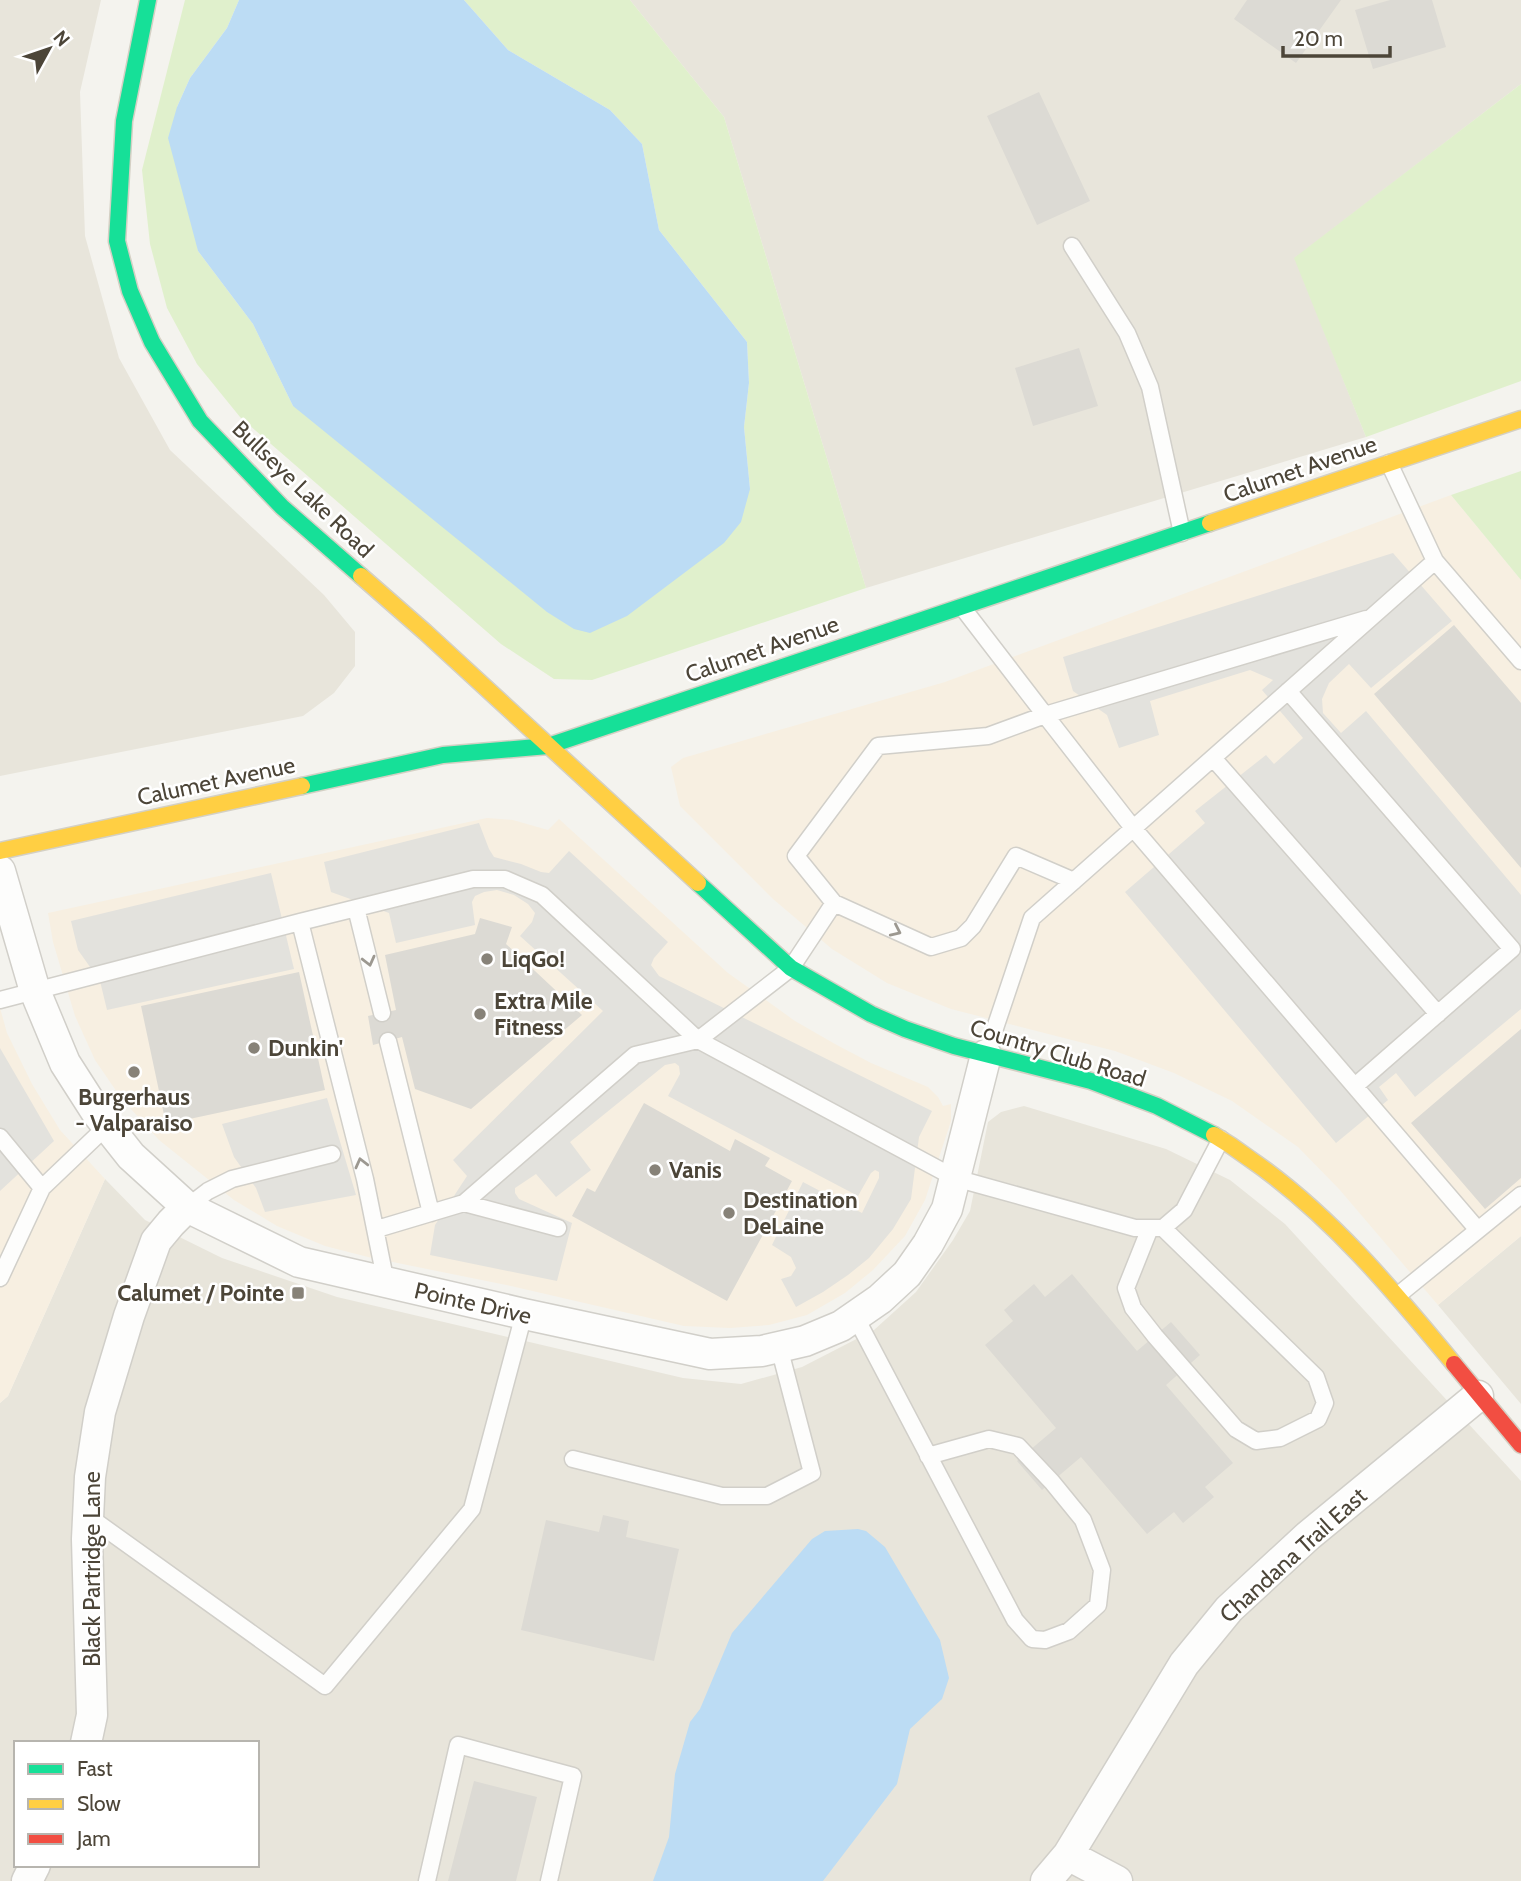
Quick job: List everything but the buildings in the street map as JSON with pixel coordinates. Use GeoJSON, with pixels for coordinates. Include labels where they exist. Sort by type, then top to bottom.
{"type":"FeatureCollection","features":[{"type":"Feature","properties":{"kind":"street","name":"Bullseye Lake Road"},"geometry":{"type":"LineString","coordinates":[[148,0],[124,121],[117,241],[130,290],[152,342],[200,421],[282,507],[425,632],[548,746]]}},
{"type":"Feature","properties":{"kind":"street","name":"Calumet Avenue"},"geometry":{"type":"LineString","coordinates":[[0,851],[443,755],[548,746],[1521,419]]}},
{"type":"Feature","properties":{"kind":"street","name":"Country Club Road"},"geometry":{"type":"LineString","coordinates":[[548,746],[791,968],[859,1009],[923,1036],[1090,1081],[1166,1110],[1221,1139],[1273,1174],[1337,1231],[1397,1296],[1521,1445]]}},
{"type":"Feature","properties":{"kind":"street","name":"Pointe Drive"},"geometry":{"type":"LineString","coordinates":[[0,871],[35,991],[65,1063],[107,1126],[131,1156],[187,1207],[299,1262],[710,1354],[762,1351],[805,1341],[841,1326],[880,1298],[907,1274],[928,1244],[947,1209],[986,1055]]}},
{"type":"Feature","properties":{"kind":"street","name":"Black Partridge Lane"},"geometry":{"type":"LineString","coordinates":[[86,1741],[92,1715],[87,1539],[90,1477],[100,1412],[129,1316],[156,1241],[187,1207]]}},
{"type":"Feature","properties":{"kind":"street","name":"Chandana Trail East"},"geometry":{"type":"LineString","coordinates":[[1046,1881],[1068,1855],[1184,1664],[1228,1609],[1308,1536],[1478,1396]]}},
{"type":"Feature","properties":{"kind":"street"},"geometry":{"type":"LineString","coordinates":[[1068,1855],[1117,1881]]}},
{"type":"Feature","properties":{"kind":"lane"},"geometry":{"type":"LineString","coordinates":[[1072,246],[1127,333],[1150,387],[1182,533]]}},
{"type":"Feature","properties":{"kind":"lane"},"geometry":{"type":"LineString","coordinates":[[1389,463],[1435,561],[1521,661]]}},
{"type":"Feature","properties":{"kind":"lane"},"geometry":{"type":"LineString","coordinates":[[986,1055],[1032,918],[1435,561]]}},
{"type":"Feature","properties":{"kind":"lane"},"geometry":{"type":"LineString","coordinates":[[962,607],[1133,828],[1478,1230]]}},
{"type":"Feature","properties":{"kind":"lane"},"geometry":{"type":"LineString","coordinates":[[1074,881],[1016,856],[973,926],[961,938],[932,947],[834,903],[796,856],[878,747],[988,736],[1045,715],[1371,618]]}},
{"type":"Feature","properties":{"kind":"lane"},"geometry":{"type":"LineString","coordinates":[[1288,691],[1512,949],[1355,1086]]}},
{"type":"Feature","properties":{"kind":"lane"},"geometry":{"type":"LineString","coordinates":[[1213,758],[1438,1014]]}},
{"type":"Feature","properties":{"kind":"lane"},"geometry":{"type":"LineString","coordinates":[[0,1000],[473,879],[505,879],[542,895],[698,1040],[955,1178],[1135,1228],[1157,1228],[1316,1377],[1325,1403],[1318,1419],[1280,1438],[1256,1441],[1236,1429],[1154,1336],[1133,1308],[1126,1287],[1157,1228],[1184,1210],[1221,1139]]}},
{"type":"Feature","properties":{"kind":"lane"},"geometry":{"type":"LineString","coordinates":[[377,1230],[464,1202],[635,1055],[698,1040],[791,968],[834,903]]}},
{"type":"Feature","properties":{"kind":"lane"},"geometry":{"type":"LineString","coordinates":[[356,908],[382,1013]]}},
{"type":"Feature","properties":{"kind":"lane"},"geometry":{"type":"LineString","coordinates":[[300,922],[377,1230],[386,1283]]}},
{"type":"Feature","properties":{"kind":"lane"},"geometry":{"type":"LineString","coordinates":[[388,1041],[431,1213]]}},
{"type":"Feature","properties":{"kind":"lane"},"geometry":{"type":"LineString","coordinates":[[0,1278],[41,1188],[107,1126]]}},
{"type":"Feature","properties":{"kind":"lane"},"geometry":{"type":"LineString","coordinates":[[0,1137],[41,1188]]}},
{"type":"Feature","properties":{"kind":"lane"},"geometry":{"type":"LineString","coordinates":[[187,1207],[208,1191],[232,1179],[331,1154]]}},
{"type":"Feature","properties":{"kind":"lane"},"geometry":{"type":"LineString","coordinates":[[1397,1296],[1521,1195]]}},
{"type":"Feature","properties":{"kind":"lane"},"geometry":{"type":"LineString","coordinates":[[464,1202],[558,1228]]}},
{"type":"Feature","properties":{"kind":"lane"},"geometry":{"type":"LineString","coordinates":[[88,1516],[325,1686],[472,1509],[524,1314]]}},
{"type":"Feature","properties":{"kind":"lane"},"geometry":{"type":"LineString","coordinates":[[855,1316],[928,1455],[1015,1620],[1032,1639],[1045,1640],[1069,1631],[1098,1605],[1102,1570],[1083,1520],[1018,1446],[989,1439],[928,1455]]}},
{"type":"Feature","properties":{"kind":"lane"},"geometry":{"type":"LineString","coordinates":[[573,1459],[722,1496],[767,1496],[812,1473],[779,1347]]}},
{"type":"Feature","properties":{"kind":"lane"},"geometry":{"type":"LineString","coordinates":[[427,1881],[458,1745],[573,1776],[549,1881]]}},
{"type":"Feature","properties":{"kind":"shaded area"},"geometry":{"type":"Polygon","coordinates":[[[0,0],[101,0],[80,92],[85,236],[119,358],[170,450],[324,595],[355,632],[355,666],[334,693],[303,716],[0,776],[0,0]]]}},
{"type":"Feature","properties":{"kind":"shaded area"},"geometry":{"type":"Polygon","coordinates":[[[630,0],[1521,0],[1521,84],[1295,258],[1366,437],[866,588],[724,117],[630,0]]]}},
{"type":"Feature","properties":{"kind":"shaded area"},"geometry":{"type":"Polygon","coordinates":[[[1451,495],[1521,580],[1521,1236],[1438,1305],[1339,1189],[1298,1147],[1232,1101],[1174,1073],[1115,1051],[951,1009],[887,983],[832,949],[773,899],[680,806],[671,767],[683,758],[945,682],[1451,495]]]}},
{"type":"Feature","properties":{"kind":"shaded area"},"geometry":{"type":"Polygon","coordinates":[[[1393,553],[1452,621],[1371,688],[1349,664],[1329,683],[1322,699],[1323,713],[1341,733],[1366,711],[1521,895],[1521,1009],[1415,1097],[1396,1073],[1379,1087],[1388,1100],[1336,1143],[1125,892],[1205,823],[1195,811],[1266,755],[1274,764],[1303,738],[1262,690],[1273,680],[1250,670],[1150,701],[1159,735],[1119,748],[1107,715],[1073,691],[1063,657],[1393,553]]]}},
{"type":"Feature","properties":{"kind":"shaded area"},"geometry":{"type":"Polygon","coordinates":[[[487,818],[513,820],[548,830],[559,819],[728,973],[795,1021],[871,1063],[928,1087],[943,1106],[951,1104],[951,1121],[925,1200],[905,1236],[873,1270],[845,1293],[807,1315],[769,1325],[730,1328],[684,1326],[325,1246],[277,1226],[234,1200],[159,1140],[121,1098],[95,1060],[75,1016],[53,942],[48,913],[487,818]]]}},
{"type":"Feature","properties":{"kind":"shaded area"},"geometry":{"type":"Polygon","coordinates":[[[479,823],[494,857],[541,872],[549,873],[569,851],[668,942],[651,965],[659,976],[932,1111],[919,1137],[911,1199],[893,1229],[869,1258],[823,1292],[796,1307],[781,1279],[791,1276],[796,1268],[791,1257],[772,1245],[803,1182],[862,1213],[879,1178],[879,1172],[875,1170],[871,1173],[858,1196],[668,1096],[680,1074],[679,1066],[675,1063],[665,1065],[570,1142],[591,1170],[556,1197],[536,1174],[515,1188],[519,1199],[572,1223],[557,1281],[430,1255],[435,1225],[467,1176],[453,1160],[603,1011],[520,936],[532,922],[535,913],[528,904],[514,895],[497,890],[484,892],[475,896],[472,902],[475,925],[396,943],[389,913],[331,892],[324,862],[479,823]]]}},
{"type":"Feature","properties":{"kind":"shaded area"},"geometry":{"type":"Polygon","coordinates":[[[271,873],[294,969],[107,1010],[100,981],[78,950],[71,921],[271,873]]]}},
{"type":"Feature","properties":{"kind":"shaded area"},"geometry":{"type":"Polygon","coordinates":[[[0,1008],[7,1033],[32,1084],[60,1130],[105,1179],[8,1396],[0,1403],[0,1008]]]}},
{"type":"Feature","properties":{"kind":"shaded area"},"geometry":{"type":"Polygon","coordinates":[[[0,1048],[54,1141],[0,1191],[0,1048]]]}},
{"type":"Feature","properties":{"kind":"shaded area"},"geometry":{"type":"Polygon","coordinates":[[[327,1098],[356,1195],[265,1212],[256,1188],[234,1157],[222,1124],[327,1098]]]}},
{"type":"Feature","properties":{"kind":"shaded area"},"geometry":{"type":"Polygon","coordinates":[[[1024,1106],[1166,1149],[1230,1180],[1285,1224],[1521,1481],[1521,1881],[0,1881],[0,1403],[8,1396],[105,1179],[145,1220],[222,1258],[337,1297],[683,1378],[741,1384],[802,1367],[874,1330],[916,1292],[970,1211],[988,1122],[1001,1112],[1024,1106]]]}},
{"type":"Feature","properties":{"kind":"shaded area"},"geometry":{"type":"Polygon","coordinates":[[[1521,1236],[1521,1404],[1438,1305],[1521,1236]]]}},
{"type":"Feature","properties":{"kind":"green space"},"geometry":{"type":"Polygon","coordinates":[[[185,0],[239,0],[227,28],[190,78],[177,107],[198,251],[253,324],[293,406],[750,489],[744,427],[749,383],[747,342],[659,230],[642,144],[610,110],[508,50],[464,0],[630,0],[724,117],[866,588],[592,680],[554,679],[501,644],[240,417],[197,364],[167,308],[150,244],[142,170],[185,0]]]}},
{"type":"Feature","properties":{"kind":"green space"},"geometry":{"type":"Polygon","coordinates":[[[1521,84],[1521,381],[1366,437],[1294,258],[1521,84]]]}},
{"type":"Feature","properties":{"kind":"green space"},"geometry":{"type":"Polygon","coordinates":[[[1521,471],[1521,580],[1451,495],[1521,471]]]}},
{"type":"Feature","properties":{"kind":"water"},"geometry":{"type":"Polygon","coordinates":[[[239,0],[464,0],[508,50],[610,110],[642,144],[659,230],[747,342],[749,383],[744,427],[750,489],[741,522],[724,543],[627,616],[590,633],[574,629],[547,612],[293,406],[253,324],[198,251],[168,138],[177,107],[190,78],[227,28],[239,0]]]}},
{"type":"Feature","properties":{"kind":"water"},"geometry":{"type":"Polygon","coordinates":[[[825,1531],[866,1531],[885,1547],[940,1640],[949,1678],[942,1699],[910,1729],[897,1784],[823,1881],[653,1881],[669,1837],[675,1774],[690,1722],[700,1709],[732,1633],[812,1539],[825,1531]]]}},
{"type":"Feature","properties":{"kind":"traffic: fast"},"geometry":{"type":"LineString","coordinates":[[148,0],[124,121],[117,241],[130,291],[152,342],[200,421],[282,507],[361,576]]}},
{"type":"Feature","properties":{"kind":"traffic: fast"},"geometry":{"type":"LineString","coordinates":[[302,786],[443,755],[548,746],[1210,523]]}},
{"type":"Feature","properties":{"kind":"traffic: fast"},"geometry":{"type":"LineString","coordinates":[[698,883],[791,968],[871,1014],[954,1046],[1091,1081],[1157,1106],[1214,1135]]}},
{"type":"Feature","properties":{"kind":"traffic: slow"},"geometry":{"type":"LineString","coordinates":[[1210,523],[1521,419]]}},
{"type":"Feature","properties":{"kind":"traffic: slow"},"geometry":{"type":"LineString","coordinates":[[361,576],[698,883]]}},
{"type":"Feature","properties":{"kind":"traffic: slow"},"geometry":{"type":"LineString","coordinates":[[0,851],[302,786]]}},
{"type":"Feature","properties":{"kind":"traffic: slow"},"geometry":{"type":"LineString","coordinates":[[1214,1135],[1279,1181],[1334,1229],[1384,1281],[1454,1364]]}},
{"type":"Feature","properties":{"kind":"traffic: jam"},"geometry":{"type":"LineString","coordinates":[[1454,1364],[1521,1445]]}},
{"type":"Feature","properties":{"kind":"place","name":"LiqGo!"},"geometry":{"type":"Point","coordinates":[487,959]}},
{"type":"Feature","properties":{"kind":"place","name":"Extra Mile Fitness"},"geometry":{"type":"Point","coordinates":[480,1014]}},
{"type":"Feature","properties":{"kind":"place","name":"Dunkin'"},"geometry":{"type":"Point","coordinates":[254,1048]}},
{"type":"Feature","properties":{"kind":"place","name":"Burgerhaus - Valparaiso"},"geometry":{"type":"Point","coordinates":[134,1072]}},
{"type":"Feature","properties":{"kind":"place","name":"Vanis"},"geometry":{"type":"Point","coordinates":[655,1170]}},
{"type":"Feature","properties":{"kind":"place","name":"Destination DeLaine"},"geometry":{"type":"Point","coordinates":[729,1213]}},
{"type":"Feature","properties":{"kind":"place","name":"Calumet / Pointe"},"geometry":{"type":"Point","coordinates":[298,1293]}}]}
